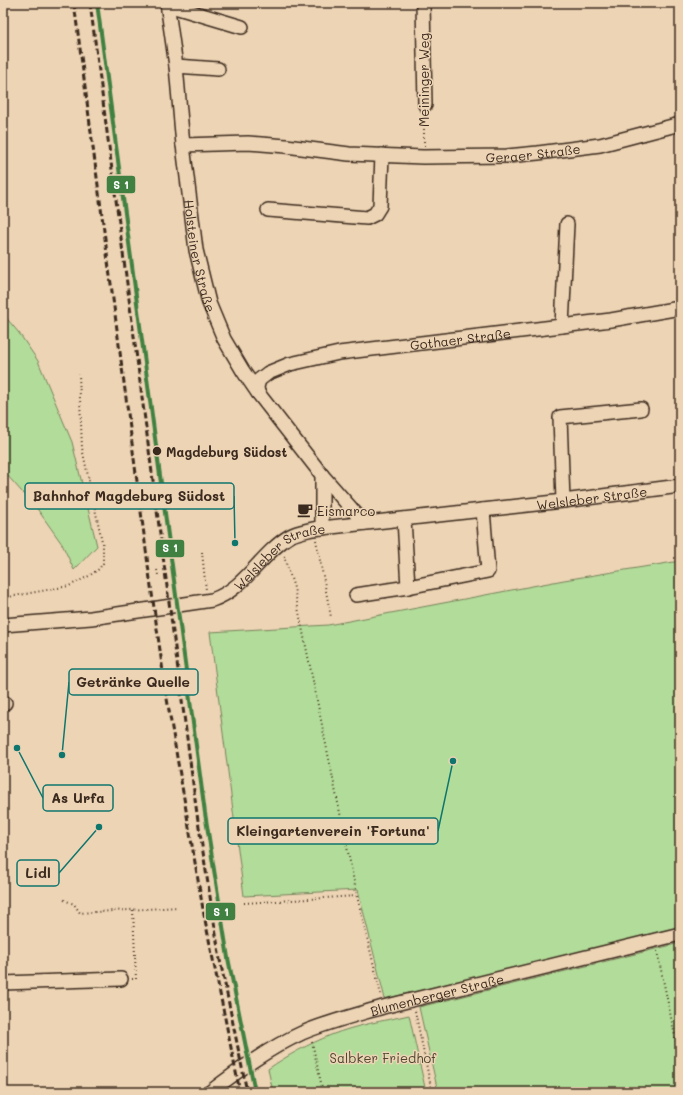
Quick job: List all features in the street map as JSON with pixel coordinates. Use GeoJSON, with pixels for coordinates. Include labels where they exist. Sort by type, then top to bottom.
{"type":"FeatureCollection","features":[{"type":"Feature","properties":{"kind":"street","name":"Meininger Weg"},"geometry":{"type":"LineString","coordinates":[[423,3],[424,105]]}},
{"type":"Feature","properties":{"kind":"street"},"geometry":{"type":"LineString","coordinates":[[168,4],[242,27]]}},
{"type":"Feature","properties":{"kind":"street","name":"Holsteiner Straße"},"geometry":{"type":"LineString","coordinates":[[168,4],[196,250],[209,303],[229,349],[258,393],[322,474],[364,523]]}},
{"type":"Feature","properties":{"kind":"street"},"geometry":{"type":"LineString","coordinates":[[176,66],[218,70]]}},
{"type":"Feature","properties":{"kind":"street","name":"Geraer Straße"},"geometry":{"type":"LineString","coordinates":[[183,145],[248,143],[349,154],[423,157],[507,156],[569,149],[622,140],[680,124]]}},
{"type":"Feature","properties":{"kind":"street"},"geometry":{"type":"LineString","coordinates":[[268,210],[367,218],[375,214],[380,206],[382,155]]}},
{"type":"Feature","properties":{"kind":"street"},"geometry":{"type":"LineString","coordinates":[[562,326],[567,224]]}},
{"type":"Feature","properties":{"kind":"street","name":"Gothaer Straße"},"geometry":{"type":"LineString","coordinates":[[258,393],[257,387],[259,380],[268,373],[290,364],[323,356],[372,348],[625,318],[680,308]]}},
{"type":"Feature","properties":{"kind":"street"},"geometry":{"type":"LineString","coordinates":[[563,501],[560,417],[641,409]]}},
{"type":"Feature","properties":{"kind":"street"},"geometry":{"type":"LineString","coordinates":[[318,528],[322,474]]}},
{"type":"Feature","properties":{"kind":"street","name":"Welsleber Straße"},"geometry":{"type":"LineString","coordinates":[[3,625],[91,618],[208,601],[222,596],[234,587],[280,544],[298,533],[318,528],[563,501],[680,486]]}},
{"type":"Feature","properties":{"kind":"street"},"geometry":{"type":"LineString","coordinates":[[356,595],[408,588],[488,571],[483,510]]}},
{"type":"Feature","properties":{"kind":"street"},"geometry":{"type":"LineString","coordinates":[[404,518],[408,588]]}},
{"type":"Feature","properties":{"kind":"street","name":"Blumenberger Straße"},"geometry":{"type":"LineString","coordinates":[[210,1092],[249,1064],[284,1042],[308,1031],[341,1019],[383,1007],[680,934]]}},
{"type":"Feature","properties":{"kind":"street"},"geometry":{"type":"LineString","coordinates":[[3,983],[120,979]]}},
{"type":"Feature","properties":{"kind":"path","name":"Meininger Weg"},"geometry":{"type":"LineString","coordinates":[[423,157],[424,105]]}},
{"type":"Feature","properties":{"kind":"path"},"geometry":{"type":"LineString","coordinates":[[3,598],[69,586],[94,573],[103,563],[103,546],[82,448],[79,374]]}},
{"type":"Feature","properties":{"kind":"path"},"geometry":{"type":"LineString","coordinates":[[318,528],[331,617]]}},
{"type":"Feature","properties":{"kind":"path"},"geometry":{"type":"LineString","coordinates":[[280,544],[294,588],[357,896],[383,1007]]}},
{"type":"Feature","properties":{"kind":"path"},"geometry":{"type":"LineString","coordinates":[[202,552],[208,601]]}},
{"type":"Feature","properties":{"kind":"path"},"geometry":{"type":"LineString","coordinates":[[157,570],[158,575]]}},
{"type":"Feature","properties":{"kind":"path"},"geometry":{"type":"LineString","coordinates":[[244,903],[357,896]]}},
{"type":"Feature","properties":{"kind":"path"},"geometry":{"type":"LineString","coordinates":[[64,900],[74,904],[80,913],[178,907]]}},
{"type":"Feature","properties":{"kind":"path"},"geometry":{"type":"LineString","coordinates":[[120,979],[136,979],[133,910]]}},
{"type":"Feature","properties":{"kind":"path"},"geometry":{"type":"LineString","coordinates":[[655,940],[680,1060]]}},
{"type":"Feature","properties":{"kind":"path"},"geometry":{"type":"LineString","coordinates":[[413,1000],[432,1092]]}},
{"type":"Feature","properties":{"kind":"path"},"geometry":{"type":"LineString","coordinates":[[308,1031],[313,1044],[323,1092]]}},
{"type":"Feature","properties":{"kind":"green space"},"geometry":{"type":"Polygon","coordinates":[[[3,314],[19,333],[38,361],[72,442],[97,546],[74,570],[62,544],[38,510],[3,472],[3,314]]]}},
{"type":"Feature","properties":{"kind":"green space"},"geometry":{"type":"Polygon","coordinates":[[[680,561],[680,928],[385,999],[358,890],[244,896],[210,632],[328,625],[564,580],[680,561]]]}},
{"type":"Feature","properties":{"kind":"green space"},"geometry":{"type":"Polygon","coordinates":[[[680,943],[680,1092],[438,1092],[419,1007],[680,943]]]}},
{"type":"Feature","properties":{"kind":"green space","name":"Salbker Friedhof"},"geometry":{"type":"Polygon","coordinates":[[[409,1015],[426,1092],[273,1092],[268,1069],[291,1054],[340,1032],[409,1015]]]}},
{"type":"Feature","properties":{"kind":"railway"},"geometry":{"type":"LineString","coordinates":[[74,3],[166,693],[204,915],[240,1092]]}},
{"type":"Feature","properties":{"kind":"railway"},"geometry":{"type":"LineString","coordinates":[[90,3],[197,814],[220,960],[247,1092]]}},
{"type":"Feature","properties":{"kind":"transit line"},"geometry":{"type":"LineString","coordinates":[[97,3],[205,813],[228,958],[255,1092]]}},
{"type":"Feature","properties":{"kind":"place","name":"Magdeburg Südost"},"geometry":{"type":"Point","coordinates":[157,451]}},
{"type":"Feature","properties":{"kind":"place","name":"Eismarco"},"geometry":{"type":"Point","coordinates":[305,510]}},
{"type":"Feature","properties":{"kind":"place","name":"Bahnhof Magdeburg Südost"},"geometry":{"type":"Point","coordinates":[235,543]}},
{"type":"Feature","properties":{"kind":"place","name":"As Urfa"},"geometry":{"type":"Point","coordinates":[17,748]}},
{"type":"Feature","properties":{"kind":"place","name":"Getränke Quelle"},"geometry":{"type":"Point","coordinates":[62,755]}},
{"type":"Feature","properties":{"kind":"place","name":"Kleingartenverein 'Fortuna'"},"geometry":{"type":"Point","coordinates":[453,761]}},
{"type":"Feature","properties":{"kind":"place","name":"Lidl"},"geometry":{"type":"Point","coordinates":[99,827]}}]}
